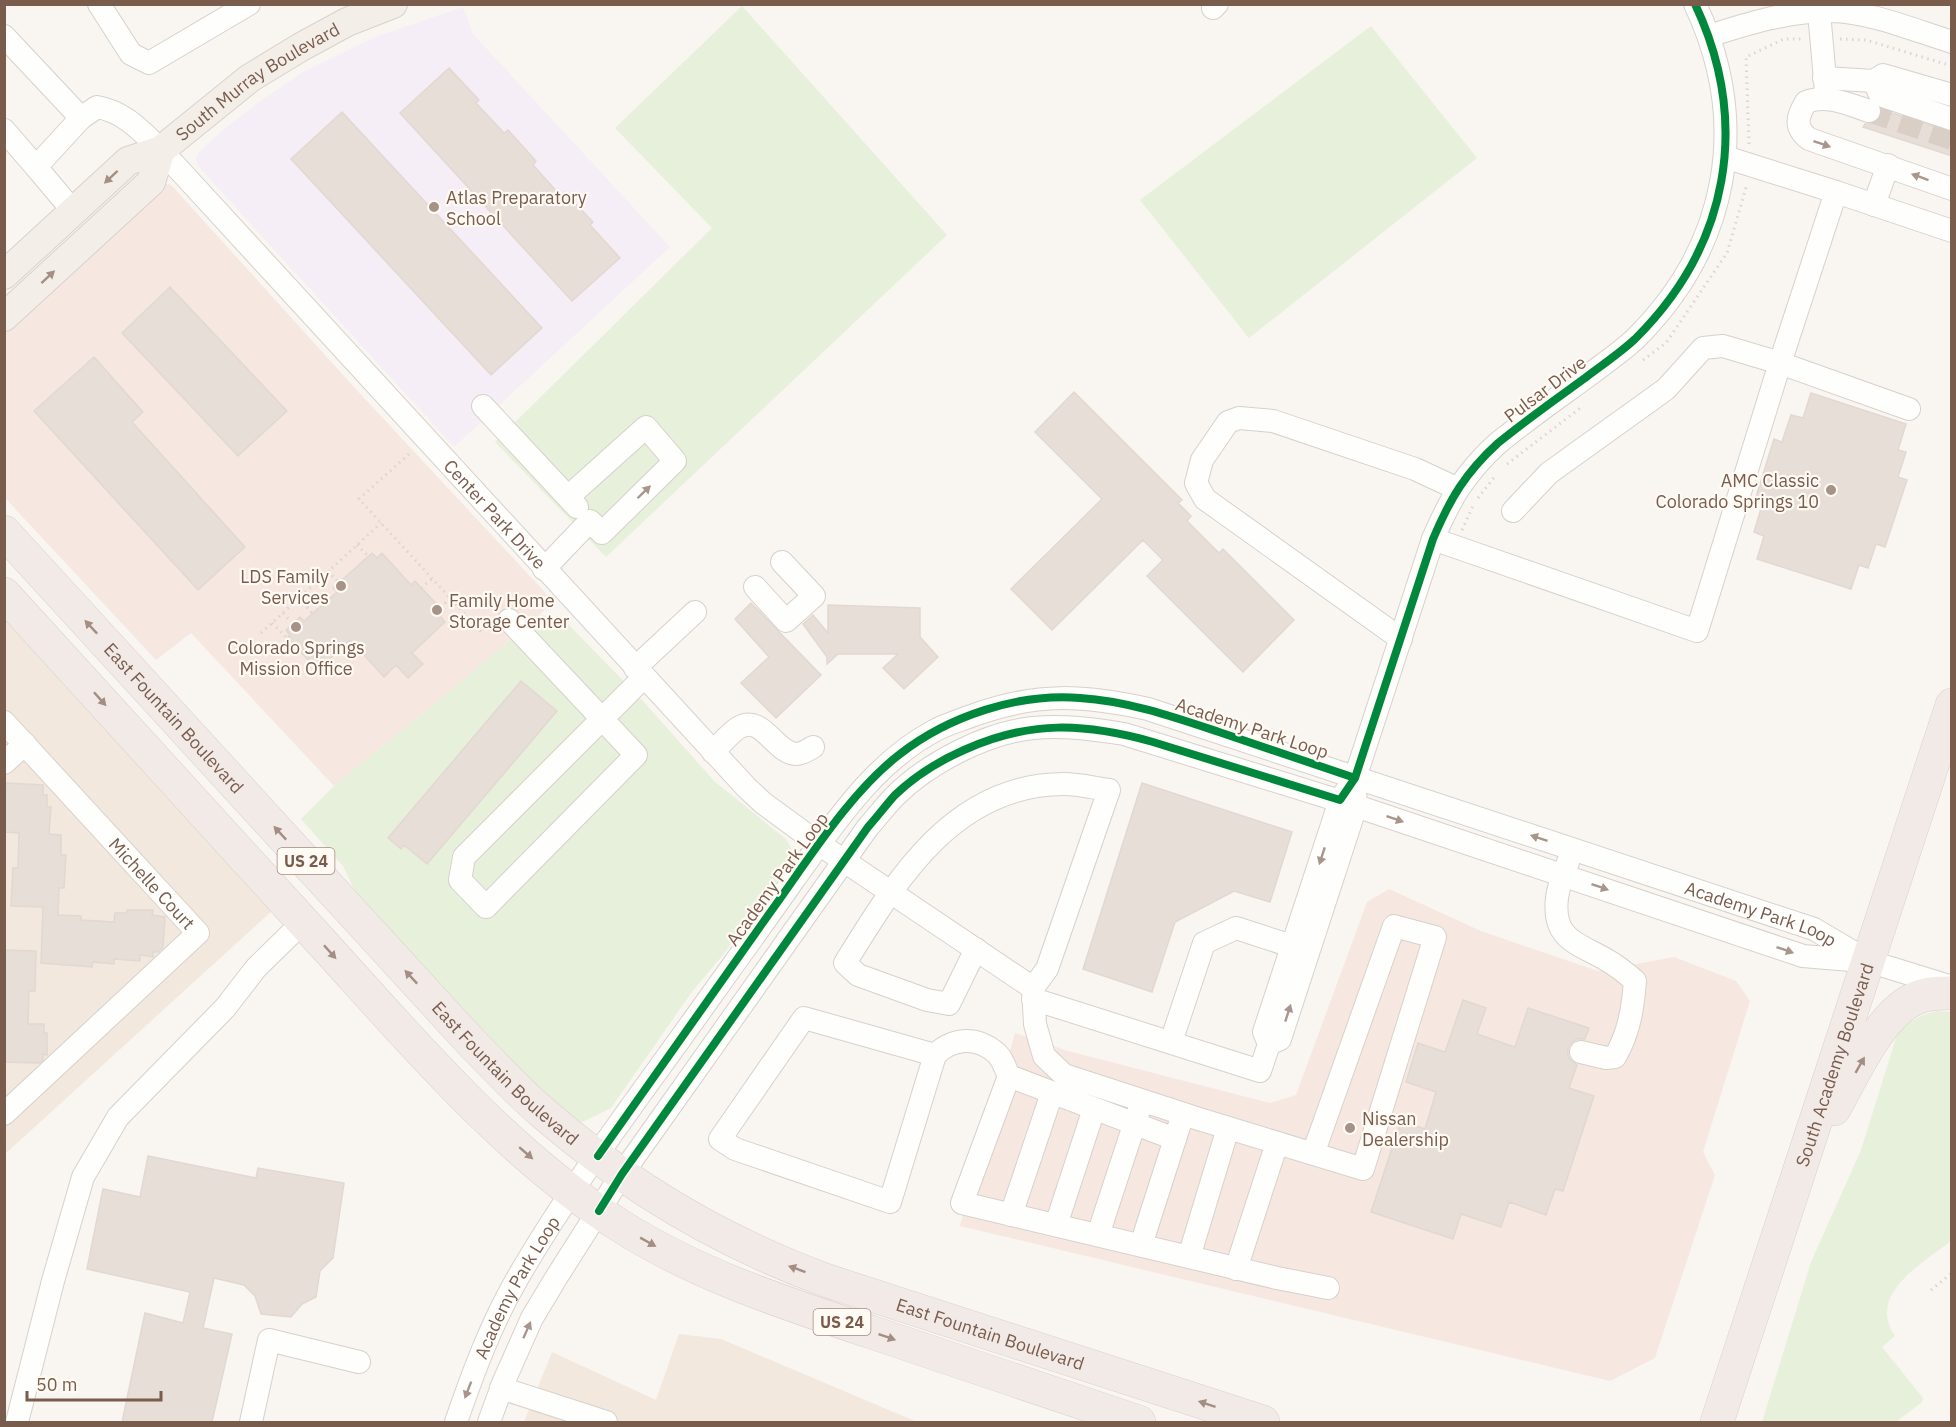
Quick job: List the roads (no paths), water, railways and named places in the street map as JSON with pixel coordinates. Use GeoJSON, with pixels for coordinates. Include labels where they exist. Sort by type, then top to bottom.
{"type":"FeatureCollection","features":[{"type":"Feature","properties":{"kind":"highway","name":"East Fountain Boulevard"},"geometry":{"type":"LineString","coordinates":[[4,532],[478,1049],[542,1112],[643,1190],[689,1218],[747,1248],[828,1281],[1263,1422]]}},
{"type":"Feature","properties":{"kind":"highway","name":"East Fountain Boulevard"},"geometry":{"type":"LineString","coordinates":[[4,594],[412,1042],[515,1144],[573,1192],[618,1225],[679,1259],[757,1293],[1139,1422]]}},
{"type":"Feature","properties":{"kind":"highway","name":"South Academy Boulevard"},"geometry":{"type":"LineString","coordinates":[[1717,1422],[1868,961],[1942,769],[1952,705]]}},
{"type":"Feature","properties":{"kind":"highway"},"geometry":{"type":"LineString","coordinates":[[1799,1171],[1878,1033],[1894,1012],[1920,996],[1952,993]]}},
{"type":"Feature","properties":{"kind":"main road","name":"South Murray Boulevard"},"geometry":{"type":"LineString","coordinates":[[4,275],[128,161],[161,150],[250,78],[332,30],[380,6]]}},
{"type":"Feature","properties":{"kind":"main road","name":"South Murray Boulevard"},"geometry":{"type":"LineString","coordinates":[[4,317],[151,182],[161,150]]}},
{"type":"Feature","properties":{"kind":"street"},"geometry":{"type":"LineString","coordinates":[[99,4],[131,54],[149,63],[249,4]]}},
{"type":"Feature","properties":{"kind":"street","name":"Pulsar Drive"},"geometry":{"type":"LineString","coordinates":[[1269,1044],[1264,1032],[1300,949],[1433,539],[1447,506],[1481,459],[1498,443],[1634,340],[1677,289],[1707,230],[1722,181],[1725,157],[1725,107],[1721,77],[1709,36],[1695,4]]}},
{"type":"Feature","properties":{"kind":"street"},"geometry":{"type":"LineString","coordinates":[[1709,36],[1774,16],[1832,11],[1859,15],[1952,42]]}},
{"type":"Feature","properties":{"kind":"street"},"geometry":{"type":"LineString","coordinates":[[1820,12],[1825,88]]}},
{"type":"Feature","properties":{"kind":"street"},"geometry":{"type":"LineString","coordinates":[[4,36],[81,118],[36,167]]}},
{"type":"Feature","properties":{"kind":"street"},"geometry":{"type":"LineString","coordinates":[[1952,95],[1883,75],[1874,81],[1825,88],[1806,102],[1799,113],[1798,125],[1801,133],[1817,142],[1952,189]]}},
{"type":"Feature","properties":{"kind":"street"},"geometry":{"type":"LineString","coordinates":[[1874,81],[1952,107]]}},
{"type":"Feature","properties":{"kind":"street"},"geometry":{"type":"LineString","coordinates":[[1874,81],[1880,95],[1952,119]]}},
{"type":"Feature","properties":{"kind":"street"},"geometry":{"type":"LineString","coordinates":[[1825,88],[1869,111]]}},
{"type":"Feature","properties":{"kind":"street","name":"Center Park Drive"},"geometry":{"type":"LineString","coordinates":[[81,118],[96,106],[118,113],[133,123],[161,150],[640,673],[763,802],[819,844],[976,949],[1033,993],[1260,1071],[1269,1044]]}},
{"type":"Feature","properties":{"kind":"street"},"geometry":{"type":"LineString","coordinates":[[4,130],[73,211]]}},
{"type":"Feature","properties":{"kind":"street"},"geometry":{"type":"LineString","coordinates":[[1725,157],[1952,231]]}},
{"type":"Feature","properties":{"kind":"street"},"geometry":{"type":"LineString","coordinates":[[1874,205],[1888,165]]}},
{"type":"Feature","properties":{"kind":"street"},"geometry":{"type":"LineString","coordinates":[[1433,539],[1697,631],[1836,192]]}},
{"type":"Feature","properties":{"kind":"street"},"geometry":{"type":"LineString","coordinates":[[1513,511],[1549,473],[1666,389],[1703,348],[1723,346],[1780,363],[1910,410]]}},
{"type":"Feature","properties":{"kind":"street"},"geometry":{"type":"LineString","coordinates":[[483,406],[596,527]]}},
{"type":"Feature","properties":{"kind":"street"},"geometry":{"type":"LineString","coordinates":[[1401,639],[1205,499],[1196,483],[1202,459],[1228,422],[1239,418],[1273,422],[1415,469],[1458,489]]}},
{"type":"Feature","properties":{"kind":"street"},"geometry":{"type":"LineString","coordinates":[[544,568],[675,461],[646,427],[568,497]]}},
{"type":"Feature","properties":{"kind":"street"},"geometry":{"type":"LineString","coordinates":[[755,587],[786,621],[814,596],[782,562]]}},
{"type":"Feature","properties":{"kind":"street"},"geometry":{"type":"LineString","coordinates":[[509,620],[603,718],[636,755],[486,907],[460,880],[464,857],[603,718],[695,612]]}},
{"type":"Feature","properties":{"kind":"street","name":"Academy Park Loop"},"geometry":{"type":"LineString","coordinates":[[489,1422],[501,1388],[532,1318],[599,1211],[610,1165],[819,844],[870,780],[900,754],[934,730],[996,707],[1023,700],[1079,698],[1148,709],[1814,929],[1868,961]]}},
{"type":"Feature","properties":{"kind":"street","name":"Michelle Court"},"geometry":{"type":"LineString","coordinates":[[4,722],[198,933],[4,1114]]}},
{"type":"Feature","properties":{"kind":"street"},"geometry":{"type":"LineString","coordinates":[[713,752],[736,729],[748,725],[760,728],[790,753],[802,753],[813,747]]}},
{"type":"Feature","properties":{"kind":"street","name":"Academy Park Loop"},"geometry":{"type":"LineString","coordinates":[[456,1422],[496,1318],[573,1192],[610,1165],[868,827],[895,795],[924,771],[980,743],[1030,729],[1058,727],[1089,728],[1124,734],[1348,803],[1803,956],[1868,961]]}},
{"type":"Feature","properties":{"kind":"street"},"geometry":{"type":"LineString","coordinates":[[4,763],[25,744]]}},
{"type":"Feature","properties":{"kind":"street"},"geometry":{"type":"LineString","coordinates":[[976,949],[949,1004],[927,1000],[858,975],[845,963],[890,892],[917,857],[939,835],[974,809],[1008,792],[1064,784],[1109,790],[1047,969],[1033,993],[1035,1024],[1044,1056],[1064,1075],[1183,1114],[1277,1143],[1313,1154],[1363,1169],[1435,936],[1394,926],[1313,1154]]}},
{"type":"Feature","properties":{"kind":"street"},"geometry":{"type":"LineString","coordinates":[[1572,849],[1557,899],[1558,919],[1565,936],[1577,946],[1604,958],[1635,981],[1630,1020],[1615,1057],[1606,1058],[1581,1052]]}},
{"type":"Feature","properties":{"kind":"street"},"geometry":{"type":"LineString","coordinates":[[17,1422],[53,1281],[83,1177],[118,1117],[225,1008],[256,968],[303,922]]}},
{"type":"Feature","properties":{"kind":"street"},"geometry":{"type":"LineString","coordinates":[[1171,1042],[1204,943],[1236,928],[1300,949]]}},
{"type":"Feature","properties":{"kind":"street"},"geometry":{"type":"LineString","coordinates":[[1868,961],[1952,987]]}},
{"type":"Feature","properties":{"kind":"street"},"geometry":{"type":"LineString","coordinates":[[935,1055],[804,1018],[720,1138],[735,1149],[890,1202],[935,1055],[945,1046],[965,1041],[996,1052],[1009,1076],[1175,1139]]}},
{"type":"Feature","properties":{"kind":"street"},"geometry":{"type":"LineString","coordinates":[[1009,1076],[962,1203],[1236,1269],[1328,1288]]}},
{"type":"Feature","properties":{"kind":"street"},"geometry":{"type":"LineString","coordinates":[[1011,1215],[1052,1093]]}},
{"type":"Feature","properties":{"kind":"street"},"geometry":{"type":"LineString","coordinates":[[1098,1235],[1142,1100]]}},
{"type":"Feature","properties":{"kind":"street"},"geometry":{"type":"LineString","coordinates":[[1056,1225],[1094,1109]]}},
{"type":"Feature","properties":{"kind":"street"},"geometry":{"type":"LineString","coordinates":[[1141,1245],[1183,1114]]}},
{"type":"Feature","properties":{"kind":"street"},"geometry":{"type":"LineString","coordinates":[[1190,1257],[1228,1128]]}},
{"type":"Feature","properties":{"kind":"street"},"geometry":{"type":"LineString","coordinates":[[1236,1269],[1277,1143]]}},
{"type":"Feature","properties":{"kind":"street"},"geometry":{"type":"LineString","coordinates":[[251,1422],[269,1340],[359,1362]]}},
{"type":"Feature","properties":{"kind":"street"},"geometry":{"type":"LineString","coordinates":[[501,1388],[563,1416],[606,1422]]}},
{"type":"Feature","properties":{"kind":"tunnel"},"geometry":{"type":"LineString","coordinates":[[1869,111],[1952,139]]}},
{"type":"Feature","properties":{"kind":"place","name":"Atlas Preparatory School"},"geometry":{"type":"Point","coordinates":[434,207]}},
{"type":"Feature","properties":{"kind":"place","name":"AMC Classic Colorado Springs 10"},"geometry":{"type":"Point","coordinates":[1831,490]}},
{"type":"Feature","properties":{"kind":"place","name":"LDS Family Services"},"geometry":{"type":"Point","coordinates":[341,586]}},
{"type":"Feature","properties":{"kind":"place","name":"Family Home Storage Center"},"geometry":{"type":"Point","coordinates":[437,610]}},
{"type":"Feature","properties":{"kind":"place","name":"Colorado Springs Mission Office"},"geometry":{"type":"Point","coordinates":[296,627]}},
{"type":"Feature","properties":{"kind":"place","name":"Nissan Dealership"},"geometry":{"type":"Point","coordinates":[1350,1128]}}]}
